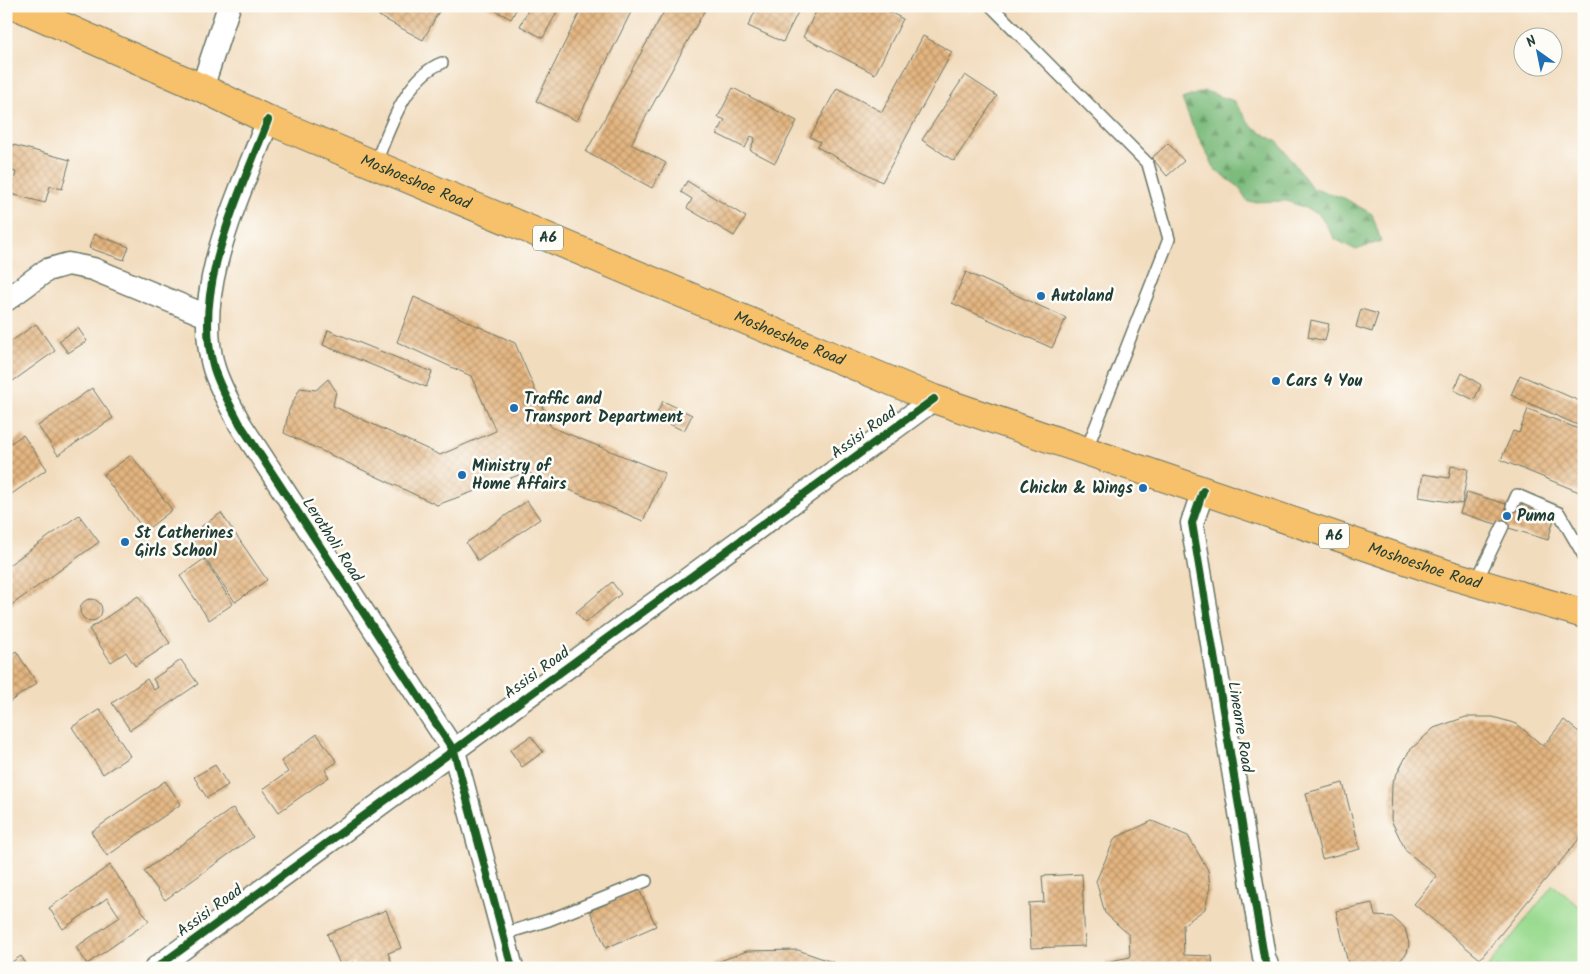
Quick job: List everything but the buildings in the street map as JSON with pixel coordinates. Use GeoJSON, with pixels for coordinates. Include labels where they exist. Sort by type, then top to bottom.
{"type":"FeatureCollection","features":[{"type":"Feature","properties":{"kind":"main road","name":"Moshoeshoe Road"},"geometry":{"type":"LineString","coordinates":[[17,6],[202,88],[268,120],[934,399],[1476,582],[1584,614]]}},
{"type":"Feature","properties":{"kind":"street"},"geometry":{"type":"LineString","coordinates":[[202,88],[229,6]]}},
{"type":"Feature","properties":{"kind":"street","name":"Lerotholi Road"},"geometry":{"type":"LineString","coordinates":[[268,120],[216,257],[207,316],[213,366],[240,424],[454,751],[512,968]]}},
{"type":"Feature","properties":{"kind":"street"},"geometry":{"type":"LineString","coordinates":[[6,300],[47,270],[68,264],[93,269],[207,316]]}},
{"type":"Feature","properties":{"kind":"street","name":"Assisi Road"},"geometry":{"type":"LineString","coordinates":[[156,968],[934,399]]}},
{"type":"Feature","properties":{"kind":"street","name":"Linearre Road"},"geometry":{"type":"LineString","coordinates":[[1202,491],[1192,523],[1264,957],[1268,968]]}},
{"type":"Feature","properties":{"kind":"lane"},"geometry":{"type":"LineString","coordinates":[[991,6],[1148,164],[1169,239],[1086,451]]}},
{"type":"Feature","properties":{"kind":"lane"},"geometry":{"type":"LineString","coordinates":[[375,165],[394,117],[420,76],[429,67],[442,63]]}},
{"type":"Feature","properties":{"kind":"lane"},"geometry":{"type":"LineString","coordinates":[[1512,506],[1518,494],[1559,513],[1584,556]]}},
{"type":"Feature","properties":{"kind":"lane"},"geometry":{"type":"LineString","coordinates":[[1476,582],[1503,526]]}},
{"type":"Feature","properties":{"kind":"lane"},"geometry":{"type":"LineString","coordinates":[[503,934],[549,920],[646,881]]}},
{"type":"Feature","properties":{"kind":"green space"},"geometry":{"type":"Polygon","coordinates":[[[1205,91],[1234,101],[1251,126],[1279,143],[1312,188],[1344,198],[1372,214],[1381,241],[1356,250],[1335,239],[1318,213],[1287,201],[1248,202],[1238,186],[1216,171],[1192,125],[1182,99],[1205,91]]]}},
{"type":"Feature","properties":{"kind":"green space"},"geometry":{"type":"Polygon","coordinates":[[[1553,885],[1584,910],[1584,968],[1487,968],[1553,885]]]}},
{"type":"Feature","properties":{"kind":"cycle path"},"geometry":{"type":"LineString","coordinates":[[268,120],[233,209],[222,240],[214,272],[209,304],[208,335],[215,373],[240,424],[454,751],[512,968]]}},
{"type":"Feature","properties":{"kind":"cycle path"},"geometry":{"type":"LineString","coordinates":[[156,968],[934,399]]}},
{"type":"Feature","properties":{"kind":"cycle path"},"geometry":{"type":"LineString","coordinates":[[1203,491],[1192,523],[1264,957],[1268,968]]}},
{"type":"Feature","properties":{"kind":"place","name":"Autoland"},"geometry":{"type":"Point","coordinates":[1041,296]}},
{"type":"Feature","properties":{"kind":"place","name":"Cars 4 You"},"geometry":{"type":"Point","coordinates":[1276,381]}},
{"type":"Feature","properties":{"kind":"place","name":"Traffic and Transport Department"},"geometry":{"type":"Point","coordinates":[514,408]}},
{"type":"Feature","properties":{"kind":"place","name":"Ministry of Home Affairs"},"geometry":{"type":"Point","coordinates":[462,475]}},
{"type":"Feature","properties":{"kind":"place","name":"Chickn & Wings"},"geometry":{"type":"Point","coordinates":[1143,488]}},
{"type":"Feature","properties":{"kind":"place","name":"Puma"},"geometry":{"type":"Point","coordinates":[1507,516]}},
{"type":"Feature","properties":{"kind":"place","name":"St Catherines Girls School"},"geometry":{"type":"Point","coordinates":[125,542]}}]}
